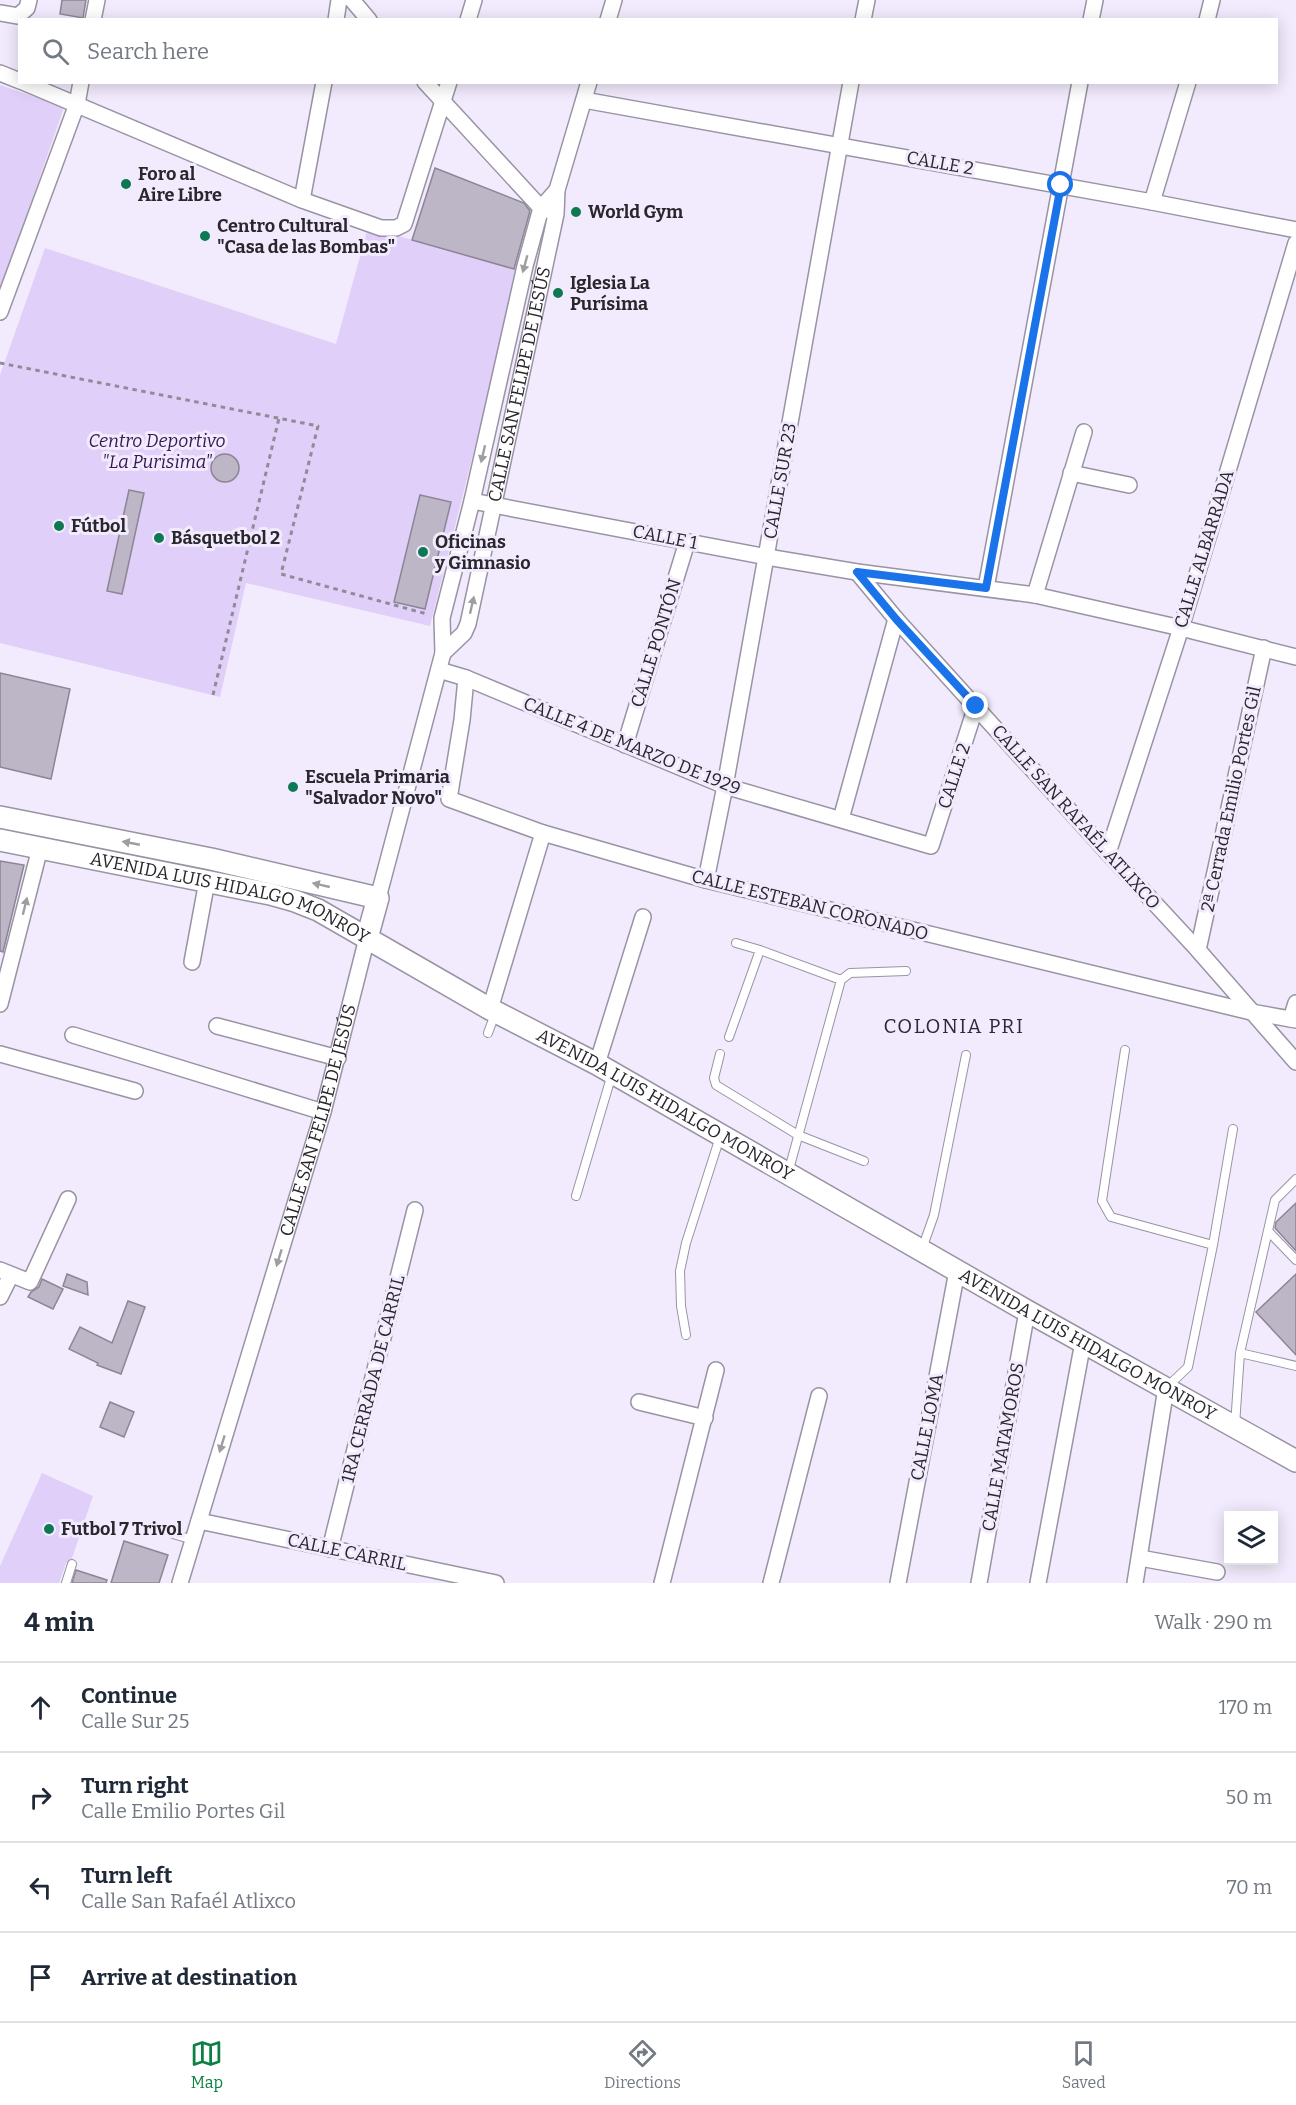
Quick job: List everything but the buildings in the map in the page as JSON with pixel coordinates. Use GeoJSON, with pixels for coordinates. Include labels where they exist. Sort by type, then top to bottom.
{"type":"FeatureCollection","features":[{"type":"Feature","properties":{"kind":"street"},"geometry":{"type":"LineString","coordinates":[[0,13],[18,16],[27,8],[29,0]]}},
{"type":"Feature","properties":{"kind":"street"},"geometry":{"type":"LineString","coordinates":[[93,18],[97,0]]}},
{"type":"Feature","properties":{"kind":"street"},"geometry":{"type":"LineString","coordinates":[[336,18],[339,0]]}},
{"type":"Feature","properties":{"kind":"street"},"geometry":{"type":"LineString","coordinates":[[352,0],[367,18]]}},
{"type":"Feature","properties":{"kind":"street"},"geometry":{"type":"LineString","coordinates":[[469,18],[474,0]]}},
{"type":"Feature","properties":{"kind":"street"},"geometry":{"type":"LineString","coordinates":[[609,18],[614,0]]}},
{"type":"Feature","properties":{"kind":"street"},"geometry":{"type":"LineString","coordinates":[[863,18],[867,0]]}},
{"type":"Feature","properties":{"kind":"street"},"geometry":{"type":"LineString","coordinates":[[1091,18],[1095,0]]}},
{"type":"Feature","properties":{"kind":"street"},"geometry":{"type":"LineString","coordinates":[[1207,18],[1212,0]]}},
{"type":"Feature","properties":{"kind":"street"},"geometry":{"type":"LineString","coordinates":[[0,73],[18,81]]}},
{"type":"Feature","properties":{"kind":"street"},"geometry":{"type":"LineString","coordinates":[[26,84],[344,218],[381,228],[396,228],[404,224],[448,84]]}},
{"type":"Feature","properties":{"kind":"street"},"geometry":{"type":"LineString","coordinates":[[0,312],[77,104],[81,84]]}},
{"type":"Feature","properties":{"kind":"street"},"geometry":{"type":"LineString","coordinates":[[302,200],[324,84]]}},
{"type":"Feature","properties":{"kind":"street"},"geometry":{"type":"LineString","coordinates":[[427,84],[549,211],[588,84]]}},
{"type":"Feature","properties":{"kind":"street","name":"CALLE SUR 23"},"geometry":{"type":"LineString","coordinates":[[706,880],[767,557],[851,84]]}},
{"type":"Feature","properties":{"kind":"street"},"geometry":{"type":"LineString","coordinates":[[986,588],[1080,84]]}},
{"type":"Feature","properties":{"kind":"street"},"geometry":{"type":"LineString","coordinates":[[1152,202],[1187,84]]}},
{"type":"Feature","properties":{"kind":"street","name":"CALLE 2"},"geometry":{"type":"LineString","coordinates":[[584,100],[1061,185],[1296,230]]}},
{"type":"Feature","properties":{"kind":"street","name":"CALLE SAN FELIPE DE JESÚS"},"geometry":{"type":"LineString","coordinates":[[180,1583],[338,1058],[367,938],[439,670],[443,653],[442,618],[472,501],[525,266],[549,211]]}},
{"type":"Feature","properties":{"kind":"street","name":"CALLE SAN FELIPE DE JESÚS"},"geometry":{"type":"LineString","coordinates":[[443,653],[464,633],[468,624],[495,506],[549,211]]}},
{"type":"Feature","properties":{"kind":"street","name":"CALLE ALBARRADA"},"geometry":{"type":"LineString","coordinates":[[1108,853],[1181,628],[1296,243]]}},
{"type":"Feature","properties":{"kind":"street"},"geometry":{"type":"LineString","coordinates":[[1035,595],[1084,432]]}},
{"type":"Feature","properties":{"kind":"street"},"geometry":{"type":"LineString","coordinates":[[1071,473],[1129,484]]}},
{"type":"Feature","properties":{"kind":"street","name":"CALLE 1"},"geometry":{"type":"LineString","coordinates":[[472,501],[767,557],[857,572],[1035,595],[1296,655]]}},
{"type":"Feature","properties":{"kind":"street","name":"CALLE PONTÓN"},"geometry":{"type":"LineString","coordinates":[[625,745],[687,542]]}},
{"type":"Feature","properties":{"kind":"street","name":"CALLE SAN RAFAÉL ATLIXCO"},"geometry":{"type":"LineString","coordinates":[[857,572],[896,619],[1198,950],[1296,1062]]}},
{"type":"Feature","properties":{"kind":"street"},"geometry":{"type":"LineString","coordinates":[[841,819],[896,619]]}},
{"type":"Feature","properties":{"kind":"street","name":"2ª Cerrada Emilio Portes Gil"},"geometry":{"type":"LineString","coordinates":[[1198,950],[1264,648]]}},
{"type":"Feature","properties":{"kind":"street","name":"CALLE 4 DE MARZO DE 1929"},"geometry":{"type":"LineString","coordinates":[[439,670],[466,678],[725,786],[931,846]]}},
{"type":"Feature","properties":{"kind":"street","name":"CALLE ESTEBAN CORONADO"},"geometry":{"type":"LineString","coordinates":[[466,678],[462,720],[448,800],[543,833],[706,880],[1251,1012],[1294,1020]]}},
{"type":"Feature","properties":{"kind":"street","name":"CALLE 2"},"geometry":{"type":"LineString","coordinates":[[931,846],[976,706]]}},
{"type":"Feature","properties":{"kind":"street","name":"AVENIDA LUIS HIDALGO MONROY"},"geometry":{"type":"LineString","coordinates":[[0,817],[211,859],[378,898]]}},
{"type":"Feature","properties":{"kind":"street"},"geometry":{"type":"LineString","coordinates":[[493,1011],[543,833]]}},
{"type":"Feature","properties":{"kind":"street","name":"AVENIDA LUIS HIDALGO MONROY"},"geometry":{"type":"LineString","coordinates":[[0,840],[207,881],[295,901],[318,910],[493,1011],[605,1069],[921,1251],[1296,1461]]}},
{"type":"Feature","properties":{"kind":"street"},"geometry":{"type":"LineString","coordinates":[[0,1004],[40,848]]}},
{"type":"Feature","properties":{"kind":"street"},"geometry":{"type":"LineString","coordinates":[[192,962],[207,881]]}},
{"type":"Feature","properties":{"kind":"street"},"geometry":{"type":"LineString","coordinates":[[605,1069],[643,917]]}},
{"type":"Feature","properties":{"kind":"street"},"geometry":{"type":"LineString","coordinates":[[0,939],[16,942]]}},
{"type":"Feature","properties":{"kind":"street"},"geometry":{"type":"LineString","coordinates":[[1294,1020],[1296,1003]]}},
{"type":"Feature","properties":{"kind":"street"},"geometry":{"type":"LineString","coordinates":[[217,1026],[338,1058]]}},
{"type":"Feature","properties":{"kind":"street"},"geometry":{"type":"LineString","coordinates":[[73,1035],[323,1112]]}},
{"type":"Feature","properties":{"kind":"street"},"geometry":{"type":"LineString","coordinates":[[0,1054],[135,1091]]}},
{"type":"Feature","properties":{"kind":"street"},"geometry":{"type":"LineString","coordinates":[[0,1297],[5,1273],[30,1282],[68,1199]]}},
{"type":"Feature","properties":{"kind":"street","name":"1RA CERRADA DE CARRIL"},"geometry":{"type":"LineString","coordinates":[[330,1549],[415,1210]]}},
{"type":"Feature","properties":{"kind":"street","name":"CALLE LOMA"},"geometry":{"type":"LineString","coordinates":[[898,1583],[957,1271]]}},
{"type":"Feature","properties":{"kind":"street","name":"CALLE MATAMOROS"},"geometry":{"type":"LineString","coordinates":[[979,1583],[1027,1311]]}},
{"type":"Feature","properties":{"kind":"street"},"geometry":{"type":"LineString","coordinates":[[1038,1583],[1083,1342]]}},
{"type":"Feature","properties":{"kind":"street"},"geometry":{"type":"LineString","coordinates":[[662,1583],[716,1370]]}},
{"type":"Feature","properties":{"kind":"street"},"geometry":{"type":"LineString","coordinates":[[1135,1583],[1166,1388]]}},
{"type":"Feature","properties":{"kind":"street"},"geometry":{"type":"LineString","coordinates":[[771,1583],[819,1396]]}},
{"type":"Feature","properties":{"kind":"street"},"geometry":{"type":"LineString","coordinates":[[639,1402],[705,1418]]}},
{"type":"Feature","properties":{"kind":"street","name":"CALLE CARRIL"},"geometry":{"type":"LineString","coordinates":[[199,1521],[496,1583]]}},
{"type":"Feature","properties":{"kind":"street"},"geometry":{"type":"LineString","coordinates":[[1140,1558],[1217,1572]]}},
{"type":"Feature","properties":{"kind":"lane"},"geometry":{"type":"LineString","coordinates":[[736,943],[841,980]]}},
{"type":"Feature","properties":{"kind":"lane"},"geometry":{"type":"LineString","coordinates":[[729,1037],[760,950]]}},
{"type":"Feature","properties":{"kind":"lane"},"geometry":{"type":"LineString","coordinates":[[787,1174],[841,980],[850,973],[906,971]]}},
{"type":"Feature","properties":{"kind":"lane"},"geometry":{"type":"LineString","coordinates":[[488,1033],[493,1011]]}},
{"type":"Feature","properties":{"kind":"lane"},"geometry":{"type":"LineString","coordinates":[[1125,1050],[1101,1201],[1111,1217],[1213,1245]]}},
{"type":"Feature","properties":{"kind":"lane"},"geometry":{"type":"LineString","coordinates":[[720,1054],[714,1078],[716,1085],[798,1135],[864,1161]]}},
{"type":"Feature","properties":{"kind":"lane"},"geometry":{"type":"LineString","coordinates":[[921,1251],[934,1215],[966,1055]]}},
{"type":"Feature","properties":{"kind":"lane"},"geometry":{"type":"LineString","coordinates":[[576,1196],[605,1069]]}},
{"type":"Feature","properties":{"kind":"lane"},"geometry":{"type":"LineString","coordinates":[[1166,1388],[1188,1368],[1233,1130]]}},
{"type":"Feature","properties":{"kind":"lane"},"geometry":{"type":"LineString","coordinates":[[686,1335],[681,1306],[680,1271],[686,1243],[720,1135]]}},
{"type":"Feature","properties":{"kind":"lane"},"geometry":{"type":"LineString","coordinates":[[1234,1426],[1240,1353],[1275,1200],[1296,1179]]}},
{"type":"Feature","properties":{"kind":"lane"},"geometry":{"type":"LineString","coordinates":[[1268,1231],[1296,1260]]}},
{"type":"Feature","properties":{"kind":"lane"},"geometry":{"type":"LineString","coordinates":[[1240,1353],[1296,1366]]}},
{"type":"Feature","properties":{"kind":"lane"},"geometry":{"type":"LineString","coordinates":[[173,1534],[193,1540]]}},
{"type":"Feature","properties":{"kind":"lane"},"geometry":{"type":"LineString","coordinates":[[66,1583],[72,1564]]}},
{"type":"Feature","properties":{"kind":"path"},"geometry":{"type":"LineString","coordinates":[[0,363],[318,426],[281,574],[442,618]]}},
{"type":"Feature","properties":{"kind":"path"},"geometry":{"type":"LineString","coordinates":[[213,695],[279,418]]}},
{"type":"Feature","properties":{"kind":"green space"},"geometry":{"type":"Polygon","coordinates":[[[0,85],[64,107],[0,293],[0,85]]]}},
{"type":"Feature","properties":{"kind":"green space","name":"Centro Deportivo \"La Purisima\""},"geometry":{"type":"Polygon","coordinates":[[[368,227],[519,271],[430,626],[246,583],[220,697],[0,643],[0,375],[45,248],[336,344],[368,227]]]}},
{"type":"Feature","properties":{"kind":"green space","name":"Futbol 7 Trivol"},"geometry":{"type":"Polygon","coordinates":[[[42,1473],[93,1496],[70,1564],[66,1563],[59,1583],[0,1583],[0,1566],[42,1473]]]}},
{"type":"Feature","properties":{"kind":"place","name":"Foro al Aire Libre"},"geometry":{"type":"Point","coordinates":[126,184]}},
{"type":"Feature","properties":{"kind":"place","name":"World Gym"},"geometry":{"type":"Point","coordinates":[576,212]}},
{"type":"Feature","properties":{"kind":"place","name":"Centro Cultural \"Casa de las Bombas\""},"geometry":{"type":"Point","coordinates":[205,236]}},
{"type":"Feature","properties":{"kind":"place","name":"Iglesia La Purísima"},"geometry":{"type":"Point","coordinates":[558,293]}},
{"type":"Feature","properties":{"kind":"place","name":"Fútbol"},"geometry":{"type":"Point","coordinates":[59,526]}},
{"type":"Feature","properties":{"kind":"place","name":"Básquetbol 2"},"geometry":{"type":"Point","coordinates":[159,538]}},
{"type":"Feature","properties":{"kind":"place","name":"Oficinas y Gimnasio"},"geometry":{"type":"Point","coordinates":[423,552]}},
{"type":"Feature","properties":{"kind":"place","name":"Escuela Primaria \"Salvador Novo\""},"geometry":{"type":"Point","coordinates":[293,787]}},
{"type":"Feature","properties":{"kind":"place","name":"Futbol 7 Trivol"},"geometry":{"type":"Point","coordinates":[49,1529]}},
{"type":"Feature","properties":{"kind":"district","name":"COLONIA PRI"},"geometry":{"type":"Point","coordinates":[954,1026]}},
{"type":"Feature","properties":{"kind":"route"},"geometry":{"type":"LineString","coordinates":[[976,706],[896,619],[857,572],[986,588],[1061,185]]}}]}
